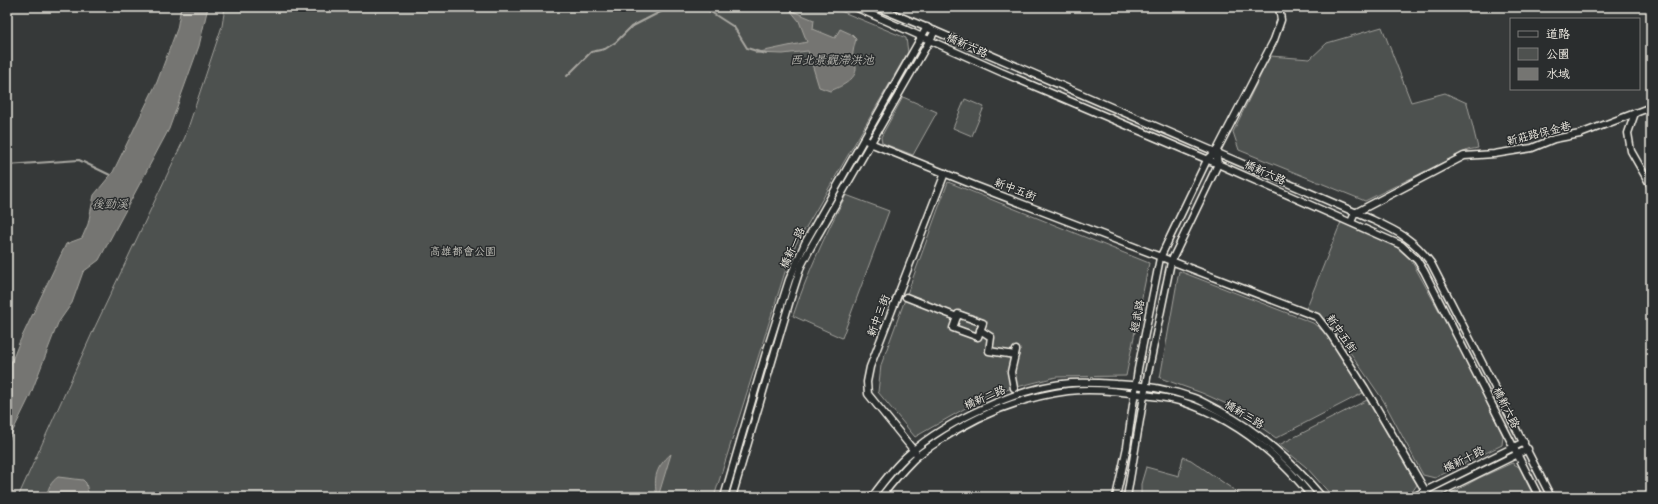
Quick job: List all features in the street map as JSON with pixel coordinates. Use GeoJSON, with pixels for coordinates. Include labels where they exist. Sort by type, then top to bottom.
{"type":"FeatureCollection","features":[{"type":"Feature","properties":{"kind":"street","name":"橋新六路"},"geometry":{"type":"LineString","coordinates":[[855,7],[1001,72],[1352,222],[1400,245],[1417,260],[1424,271],[1539,497]]}},
{"type":"Feature","properties":{"kind":"street","name":"橋新六路"},"geometry":{"type":"LineString","coordinates":[[877,7],[935,30],[1355,212],[1405,236],[1414,242],[1431,263],[1528,449],[1551,497]]}},
{"type":"Feature","properties":{"kind":"street","name":"經武路"},"geometry":{"type":"LineString","coordinates":[[1116,497],[1126,446],[1135,385],[1160,258],[1207,160],[1216,152],[1274,40],[1281,20],[1279,7]]}},
{"type":"Feature","properties":{"kind":"street","name":"橋新一路"},"geometry":{"type":"LineString","coordinates":[[725,495],[765,356],[795,265],[805,243],[923,37],[927,27]]}},
{"type":"Feature","properties":{"kind":"street","name":"橋新一路"},"geometry":{"type":"LineString","coordinates":[[734,496],[791,297],[802,266],[811,247],[935,30]]}},
{"type":"Feature","properties":{"kind":"street","name":"新莊路保金巷"},"geometry":{"type":"LineString","coordinates":[[1355,212],[1464,156],[1494,154],[1532,148],[1554,139],[1580,134],[1651,107]]}},
{"type":"Feature","properties":{"kind":"street"},"geometry":{"type":"LineString","coordinates":[[1635,113],[1628,133],[1631,151],[1651,186]]}},
{"type":"Feature","properties":{"kind":"street","name":"新中五街"},"geometry":{"type":"LineString","coordinates":[[864,139],[945,173],[1160,258],[1317,317],[1331,335],[1365,388],[1429,497]]}},
{"type":"Feature","properties":{"kind":"street"},"geometry":{"type":"LineString","coordinates":[[1216,152],[1218,164]]}},
{"type":"Feature","properties":{"kind":"street","name":"經武路"},"geometry":{"type":"LineString","coordinates":[[1127,497],[1144,395],[1171,262],[1218,164]]}},
{"type":"Feature","properties":{"kind":"street","name":"新中三街"},"geometry":{"type":"LineString","coordinates":[[918,456],[868,394],[866,382],[870,367],[945,173]]}},
{"type":"Feature","properties":{"kind":"street"},"geometry":{"type":"LineString","coordinates":[[1352,222],[1355,212]]}},
{"type":"Feature","properties":{"kind":"street"},"geometry":{"type":"LineString","coordinates":[[906,298],[957,317]]}},
{"type":"Feature","properties":{"kind":"street"},"geometry":{"type":"LineString","coordinates":[[958,314],[983,323],[980,330],[978,337],[953,328],[958,314]]}},
{"type":"Feature","properties":{"kind":"street"},"geometry":{"type":"LineString","coordinates":[[980,330],[991,337],[989,351],[1016,353],[1011,372],[1014,388]]}},
{"type":"Feature","properties":{"kind":"street","name":"橋新二路"},"geometry":{"type":"LineString","coordinates":[[872,497],[894,469],[914,450],[967,416],[1000,401],[1070,383],[1135,385]]}},
{"type":"Feature","properties":{"kind":"street","name":"橋新三路"},"geometry":{"type":"LineString","coordinates":[[1135,385],[1169,390],[1195,398],[1235,419],[1271,444],[1299,470],[1322,497]]}},
{"type":"Feature","properties":{"kind":"street","name":"橋新二路"},"geometry":{"type":"LineString","coordinates":[[881,497],[918,456],[945,437],[1002,408],[1045,395],[1070,391],[1095,390],[1144,395]]}},
{"type":"Feature","properties":{"kind":"street","name":"橋新三路"},"geometry":{"type":"LineString","coordinates":[[1144,395],[1168,398],[1194,406],[1226,422],[1267,449],[1294,474],[1312,497]]}},
{"type":"Feature","properties":{"kind":"street","name":"橋新十路"},"geometry":{"type":"LineString","coordinates":[[1413,497],[1524,442]]}},
{"type":"Feature","properties":{"kind":"street","name":"橋新十路"},"geometry":{"type":"LineString","coordinates":[[1429,497],[1528,449]]}},
{"type":"Feature","properties":{"kind":"street"},"geometry":{"type":"LineString","coordinates":[[725,495],[734,496]]}},
{"type":"Feature","properties":{"kind":"green space","name":"高雄都會公園"},"geometry":{"type":"Polygon","coordinates":[[[225,7],[831,7],[906,38],[908,52],[791,253],[714,497],[18,497],[94,329],[185,137],[222,26],[225,7]]]}},
{"type":"Feature","properties":{"kind":"green space"},"geometry":{"type":"Polygon","coordinates":[[[1382,27],[1411,102],[1445,93],[1467,103],[1478,148],[1468,150],[1365,201],[1239,150],[1233,132],[1270,56],[1310,59],[1327,43],[1382,27]]]}},
{"type":"Feature","properties":{"kind":"green space"},"geometry":{"type":"Polygon","coordinates":[[[903,97],[937,112],[913,155],[882,143],[881,137],[903,97]]]}},
{"type":"Feature","properties":{"kind":"green space"},"geometry":{"type":"Polygon","coordinates":[[[965,99],[984,107],[972,136],[953,128],[965,99]]]}},
{"type":"Feature","properties":{"kind":"green space"},"geometry":{"type":"Polygon","coordinates":[[[948,182],[1149,263],[1126,376],[1056,377],[990,394],[915,437],[878,392],[881,365],[948,182]]]}},
{"type":"Feature","properties":{"kind":"green space"},"geometry":{"type":"Polygon","coordinates":[[[846,195],[889,211],[842,338],[793,316],[817,255],[846,195]]]}},
{"type":"Feature","properties":{"kind":"green space"},"geometry":{"type":"Polygon","coordinates":[[[1341,222],[1378,237],[1396,247],[1411,260],[1463,354],[1503,436],[1502,445],[1435,478],[1423,475],[1383,400],[1336,332],[1319,314],[1306,309],[1341,222]]]}},
{"type":"Feature","properties":{"kind":"green space"},"geometry":{"type":"Polygon","coordinates":[[[1179,271],[1313,323],[1328,335],[1363,393],[1276,438],[1231,406],[1202,393],[1160,378],[1179,271]]]}},
{"type":"Feature","properties":{"kind":"green space"},"geometry":{"type":"Polygon","coordinates":[[[1367,400],[1417,485],[1412,492],[1403,497],[1333,497],[1306,467],[1279,445],[1367,400]]]}},
{"type":"Feature","properties":{"kind":"green space"},"geometry":{"type":"Polygon","coordinates":[[[1183,457],[1191,460],[1244,497],[1144,497],[1141,494],[1141,484],[1146,467],[1179,476],[1183,457]]]}},
{"type":"Feature","properties":{"kind":"green space"},"geometry":{"type":"Polygon","coordinates":[[[1512,463],[1519,467],[1534,497],[1444,497],[1479,478],[1512,463]]]}},
{"type":"Feature","properties":{"kind":"water","name":"後勁溪"},"geometry":{"type":"Polygon","coordinates":[[[181,7],[208,7],[199,46],[169,129],[99,260],[83,272],[72,303],[58,323],[30,396],[7,443],[7,373],[19,343],[66,244],[82,238],[88,224],[94,195],[113,172],[157,82],[177,29],[181,7]]]}},
{"type":"Feature","properties":{"kind":"water","name":"西北景觀滯洪池"},"geometry":{"type":"Polygon","coordinates":[[[790,10],[814,20],[813,29],[835,38],[840,29],[851,34],[856,39],[853,50],[853,61],[856,67],[856,72],[851,79],[830,91],[819,87],[808,51],[783,54],[755,53],[807,42],[799,21],[790,10]]]}},
{"type":"Feature","properties":{"kind":"water"},"geometry":{"type":"Polygon","coordinates":[[[671,454],[657,497],[655,484],[657,473],[662,463],[671,454]]]}},
{"type":"Feature","properties":{"kind":"water"},"geometry":{"type":"Polygon","coordinates":[[[58,477],[83,480],[86,483],[89,497],[47,497],[50,486],[58,477]]]}},
{"type":"Feature","properties":{"kind":"waterway"},"geometry":{"type":"LineString","coordinates":[[567,76],[591,52],[605,49],[616,42],[631,27],[670,7]]}},
{"type":"Feature","properties":{"kind":"waterway"},"geometry":{"type":"LineString","coordinates":[[703,7],[734,27],[747,48],[766,54]]}},
{"type":"Feature","properties":{"kind":"waterway"},"geometry":{"type":"LineString","coordinates":[[7,165],[79,160],[110,175]]}}]}
